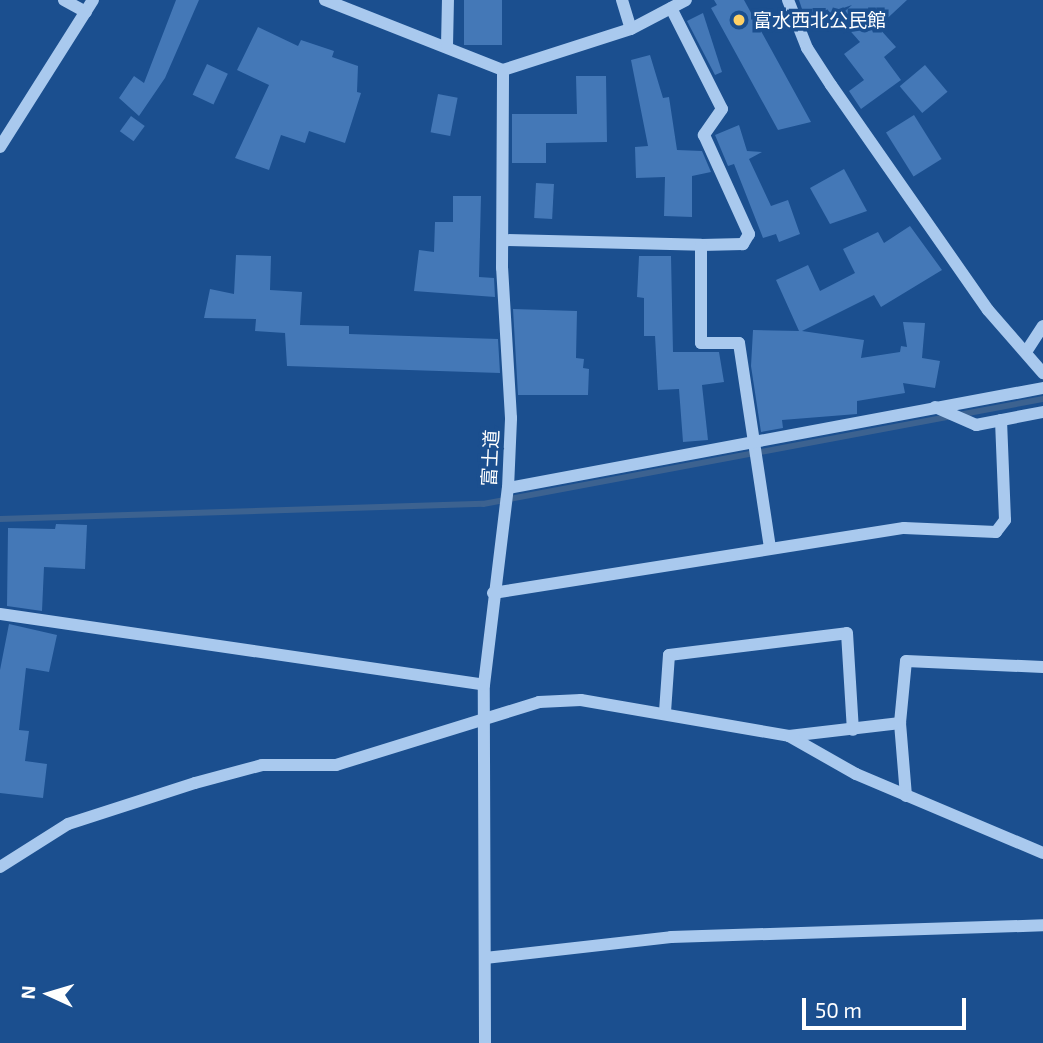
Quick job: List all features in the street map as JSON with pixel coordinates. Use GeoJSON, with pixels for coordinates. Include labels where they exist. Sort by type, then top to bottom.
{"type":"FeatureCollection","features":[{"type":"Feature","properties":{"kind":"street"},"geometry":{"type":"LineString","coordinates":[[64,0],[86,12]]}},
{"type":"Feature","properties":{"kind":"street"},"geometry":{"type":"LineString","coordinates":[[0,147],[93,0]]}},
{"type":"Feature","properties":{"kind":"street"},"geometry":{"type":"LineString","coordinates":[[325,0],[447,46],[481,66],[503,70],[631,29],[686,0]]}},
{"type":"Feature","properties":{"kind":"street"},"geometry":{"type":"LineString","coordinates":[[447,46],[448,0]]}},
{"type":"Feature","properties":{"kind":"street"},"geometry":{"type":"LineString","coordinates":[[622,0],[631,29]]}},
{"type":"Feature","properties":{"kind":"street"},"geometry":{"type":"LineString","coordinates":[[788,0],[807,48],[831,85],[988,310],[1043,373]]}},
{"type":"Feature","properties":{"kind":"street"},"geometry":{"type":"LineString","coordinates":[[503,240],[743,244],[748,234],[704,135],[722,109],[671,8]]}},
{"type":"Feature","properties":{"kind":"street","name":"富士道"},"geometry":{"type":"LineString","coordinates":[[485,1043],[484,685],[493,593],[508,488],[503,70]]}},
{"type":"Feature","properties":{"kind":"street"},"geometry":{"type":"LineString","coordinates":[[701,245],[701,343],[740,343],[752,444],[770,548]]}},
{"type":"Feature","properties":{"kind":"street"},"geometry":{"type":"LineString","coordinates":[[1026,352],[1043,326]]}},
{"type":"Feature","properties":{"kind":"street"},"geometry":{"type":"LineString","coordinates":[[508,488],[1043,388]]}},
{"type":"Feature","properties":{"kind":"street"},"geometry":{"type":"LineString","coordinates":[[935,407],[976,425],[1043,412]]}},
{"type":"Feature","properties":{"kind":"street"},"geometry":{"type":"LineString","coordinates":[[493,593],[904,528],[996,532],[1005,520],[1001,420]]}},
{"type":"Feature","properties":{"kind":"street"},"geometry":{"type":"LineString","coordinates":[[0,614],[484,685]]}},
{"type":"Feature","properties":{"kind":"street"},"geometry":{"type":"LineString","coordinates":[[665,712],[669,655],[847,633],[853,730]]}},
{"type":"Feature","properties":{"kind":"street"},"geometry":{"type":"LineString","coordinates":[[906,796],[900,723],[906,661],[1043,667]]}},
{"type":"Feature","properties":{"kind":"street"},"geometry":{"type":"LineString","coordinates":[[0,867],[68,824],[262,765],[336,765],[539,702],[581,700],[665,712],[789,736],[906,796],[1043,853]]}},
{"type":"Feature","properties":{"kind":"street"},"geometry":{"type":"LineString","coordinates":[[789,736],[900,723]]}},
{"type":"Feature","properties":{"kind":"street"},"geometry":{"type":"LineString","coordinates":[[485,958],[671,937],[1043,925]]}},
{"type":"Feature","properties":{"kind":"building"},"geometry":{"type":"Polygon","coordinates":[[[176,0],[199,0],[165,78],[139,116],[119,98],[134,76],[144,83],[176,0]]]}},
{"type":"Feature","properties":{"kind":"building"},"geometry":{"type":"Polygon","coordinates":[[[464,0],[502,0],[502,45],[464,45],[464,0]]]}},
{"type":"Feature","properties":{"kind":"building"},"geometry":{"type":"Polygon","coordinates":[[[714,0],[744,0],[811,122],[778,130],[711,8],[717,5],[714,0]]]}},
{"type":"Feature","properties":{"kind":"building"},"geometry":{"type":"Polygon","coordinates":[[[799,0],[907,0],[878,27],[896,47],[884,57],[901,80],[861,109],[849,91],[864,80],[844,54],[860,42],[838,17],[852,5],[806,21],[799,0]]]}},
{"type":"Feature","properties":{"kind":"building"},"geometry":{"type":"Polygon","coordinates":[[[703,13],[722,72],[715,75],[687,21],[703,13]]]}},
{"type":"Feature","properties":{"kind":"building"},"geometry":{"type":"Polygon","coordinates":[[[258,27],[298,46],[301,40],[334,51],[332,57],[358,66],[357,92],[361,93],[345,143],[309,131],[305,143],[281,135],[269,170],[235,158],[269,85],[237,70],[258,27]]]}},
{"type":"Feature","properties":{"kind":"building"},"geometry":{"type":"Polygon","coordinates":[[[650,55],[663,98],[669,97],[677,150],[702,151],[711,172],[692,176],[692,217],[664,216],[665,177],[636,178],[635,147],[648,146],[631,60],[650,55]]]}},
{"type":"Feature","properties":{"kind":"building"},"geometry":{"type":"Polygon","coordinates":[[[207,64],[228,74],[213,105],[193,95],[207,64]]]}},
{"type":"Feature","properties":{"kind":"building"},"geometry":{"type":"Polygon","coordinates":[[[925,65],[947,92],[922,113],[900,86],[925,65]]]}},
{"type":"Feature","properties":{"kind":"building"},"geometry":{"type":"Polygon","coordinates":[[[576,76],[606,76],[607,142],[546,143],[546,163],[512,163],[512,114],[577,114],[576,76]]]}},
{"type":"Feature","properties":{"kind":"building"},"geometry":{"type":"Polygon","coordinates":[[[438,94],[458,98],[450,136],[431,132],[438,94]]]}},
{"type":"Feature","properties":{"kind":"building"},"geometry":{"type":"Polygon","coordinates":[[[914,115],[942,159],[914,177],[886,132],[914,115]]]}},
{"type":"Feature","properties":{"kind":"building"},"geometry":{"type":"Polygon","coordinates":[[[131,116],[145,126],[134,141],[120,131],[131,116]]]}},
{"type":"Feature","properties":{"kind":"building"},"geometry":{"type":"Polygon","coordinates":[[[739,125],[747,151],[762,152],[749,159],[771,206],[788,200],[800,234],[779,242],[776,234],[763,238],[734,164],[728,166],[715,135],[739,125]]]}},
{"type":"Feature","properties":{"kind":"building"},"geometry":{"type":"Polygon","coordinates":[[[844,169],[867,211],[830,224],[810,188],[844,169]]]}},
{"type":"Feature","properties":{"kind":"building"},"geometry":{"type":"Polygon","coordinates":[[[536,183],[554,184],[552,219],[534,218],[536,183]]]}},
{"type":"Feature","properties":{"kind":"building"},"geometry":{"type":"Polygon","coordinates":[[[453,196],[481,196],[479,277],[494,278],[495,297],[414,291],[419,250],[434,252],[435,222],[453,222],[453,196]]]}},
{"type":"Feature","properties":{"kind":"building"},"geometry":{"type":"Polygon","coordinates":[[[910,226],[942,270],[881,307],[874,295],[802,331],[864,340],[861,358],[900,352],[901,346],[907,347],[903,322],[925,323],[922,358],[940,361],[935,388],[903,383],[905,393],[857,401],[857,414],[782,420],[783,428],[761,432],[751,366],[753,330],[799,331],[776,280],[808,265],[820,291],[855,273],[843,249],[878,232],[884,243],[910,226]]]}},
{"type":"Feature","properties":{"kind":"building"},"geometry":{"type":"Polygon","coordinates":[[[236,255],[271,256],[270,290],[302,292],[300,325],[349,326],[349,334],[498,339],[500,373],[287,366],[285,333],[255,331],[256,319],[204,318],[210,289],[234,294],[236,255]]]}},
{"type":"Feature","properties":{"kind":"building"},"geometry":{"type":"Polygon","coordinates":[[[639,256],[671,256],[673,352],[719,352],[724,382],[702,385],[708,440],[683,442],[679,389],[658,390],[655,336],[644,336],[644,298],[637,297],[639,256]]]}},
{"type":"Feature","properties":{"kind":"building"},"geometry":{"type":"Polygon","coordinates":[[[513,309],[577,311],[576,358],[584,359],[583,368],[589,369],[588,395],[518,395],[513,309]]]}},
{"type":"Feature","properties":{"kind":"building"},"geometry":{"type":"Polygon","coordinates":[[[56,524],[87,525],[85,569],[44,567],[42,611],[7,606],[8,528],[55,529],[56,524]]]}},
{"type":"Feature","properties":{"kind":"building"},"geometry":{"type":"Polygon","coordinates":[[[9,624],[57,635],[49,672],[26,668],[19,730],[29,731],[25,761],[47,764],[43,798],[0,793],[0,670],[9,624]]]}},
{"type":"Feature","properties":{"kind":"waterway"},"geometry":{"type":"LineString","coordinates":[[0,519],[483,504],[1043,399]]}},
{"type":"Feature","properties":{"kind":"place","name":"富水西北公民館"},"geometry":{"type":"Point","coordinates":[739,20]}}]}
